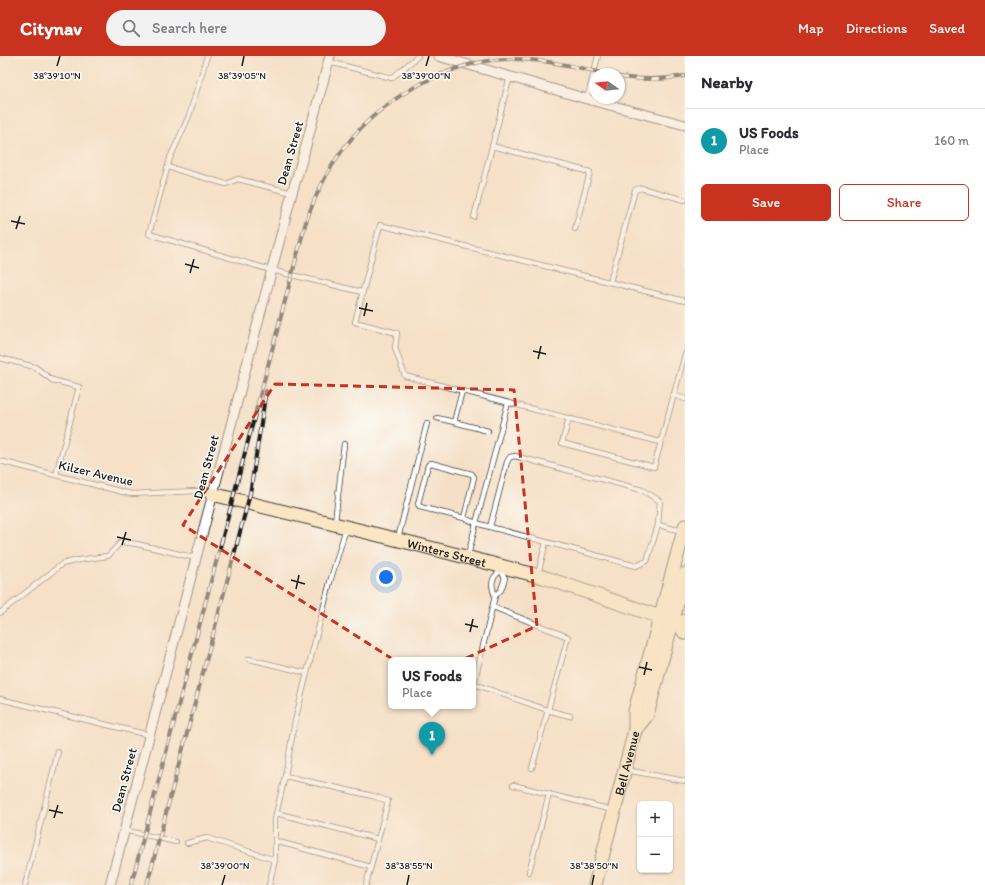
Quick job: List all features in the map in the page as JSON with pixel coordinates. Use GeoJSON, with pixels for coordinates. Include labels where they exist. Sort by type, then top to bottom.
{"type":"FeatureCollection","features":[{"type":"Feature","properties":{"kind":"street"},"geometry":{"type":"LineString","coordinates":[[438,56],[587,99],[685,125]]}},
{"type":"Feature","properties":{"kind":"street","name":"Dean Street"},"geometry":{"type":"LineString","coordinates":[[110,885],[271,270],[329,59]]}},
{"type":"Feature","properties":{"kind":"street","name":"Winters Street"},"geometry":{"type":"LineString","coordinates":[[212,494],[397,539],[501,569],[538,576],[676,623]]}},
{"type":"Feature","properties":{"kind":"street"},"geometry":{"type":"LineString","coordinates":[[676,623],[684,529]]}},
{"type":"Feature","properties":{"kind":"street"},"geometry":{"type":"LineString","coordinates":[[676,623],[685,574]]}},
{"type":"Feature","properties":{"kind":"street","name":"Bell Avenue"},"geometry":{"type":"LineString","coordinates":[[594,885],[635,730],[635,712],[676,623]]}},
{"type":"Feature","properties":{"kind":"lane"},"geometry":{"type":"LineString","coordinates":[[207,56],[189,116],[168,167],[149,234],[271,270],[362,292]]}},
{"type":"Feature","properties":{"kind":"lane"},"geometry":{"type":"LineString","coordinates":[[329,59],[392,78],[418,56]]}},
{"type":"Feature","properties":{"kind":"lane"},"geometry":{"type":"LineString","coordinates":[[587,99],[598,56]]}},
{"type":"Feature","properties":{"kind":"lane"},"geometry":{"type":"LineString","coordinates":[[474,217],[510,76]]}},
{"type":"Feature","properties":{"kind":"lane"},"geometry":{"type":"LineString","coordinates":[[492,146],[590,172],[575,229]]}},
{"type":"Feature","properties":{"kind":"lane"},"geometry":{"type":"LineString","coordinates":[[168,167],[226,184],[238,179],[292,193]]}},
{"type":"Feature","properties":{"kind":"lane"},"geometry":{"type":"LineString","coordinates":[[610,282],[635,190],[641,188],[685,200]]}},
{"type":"Feature","properties":{"kind":"lane"},"geometry":{"type":"LineString","coordinates":[[660,442],[405,376],[395,348],[398,334],[355,322],[380,225],[685,301]]}},
{"type":"Feature","properties":{"kind":"lane"},"geometry":{"type":"LineString","coordinates":[[569,418],[562,443],[654,467],[685,354]]}},
{"type":"Feature","properties":{"kind":"lane"},"geometry":{"type":"LineString","coordinates":[[0,358],[35,367],[52,380],[79,387],[56,475]]}},
{"type":"Feature","properties":{"kind":"lane"},"geometry":{"type":"LineString","coordinates":[[454,422],[462,391]]}},
{"type":"Feature","properties":{"kind":"lane"},"geometry":{"type":"LineString","coordinates":[[673,396],[685,399]]}},
{"type":"Feature","properties":{"kind":"lane"},"geometry":{"type":"LineString","coordinates":[[467,558],[508,403]]}},
{"type":"Feature","properties":{"kind":"lane"},"geometry":{"type":"LineString","coordinates":[[437,418],[488,431]]}},
{"type":"Feature","properties":{"kind":"lane"},"geometry":{"type":"LineString","coordinates":[[397,539],[427,423]]}},
{"type":"Feature","properties":{"kind":"lane"},"geometry":{"type":"LineString","coordinates":[[269,885],[275,860],[274,819],[285,776],[295,721],[330,582],[340,525],[344,444]]}},
{"type":"Feature","properties":{"kind":"lane"},"geometry":{"type":"LineString","coordinates":[[464,518],[474,478],[472,474],[431,463],[428,465],[418,504],[420,507],[464,518],[490,527],[636,566],[647,561],[658,525],[660,501],[642,490],[515,456],[510,457],[507,462],[490,527]]}},
{"type":"Feature","properties":{"kind":"lane","name":"Kilzer Avenue"},"geometry":{"type":"LineString","coordinates":[[0,461],[131,494],[197,491],[212,494]]}},
{"type":"Feature","properties":{"kind":"lane"},"geometry":{"type":"LineString","coordinates":[[658,525],[684,529]]}},
{"type":"Feature","properties":{"kind":"lane"},"geometry":{"type":"LineString","coordinates":[[0,613],[62,564],[108,556],[121,542],[196,558]]}},
{"type":"Feature","properties":{"kind":"lane"},"geometry":{"type":"LineString","coordinates":[[538,576],[546,542]]}},
{"type":"Feature","properties":{"kind":"lane"},"geometry":{"type":"LineString","coordinates":[[476,676],[495,596],[492,587],[494,575],[501,569],[505,578],[501,590],[495,596]]}},
{"type":"Feature","properties":{"kind":"lane"},"geometry":{"type":"LineString","coordinates":[[493,607],[568,637],[532,768]]}},
{"type":"Feature","properties":{"kind":"lane"},"geometry":{"type":"LineString","coordinates":[[250,659],[307,673]]}},
{"type":"Feature","properties":{"kind":"lane"},"geometry":{"type":"LineString","coordinates":[[476,685],[547,710],[570,716]]}},
{"type":"Feature","properties":{"kind":"lane"},"geometry":{"type":"LineString","coordinates":[[0,699],[149,735]]}},
{"type":"Feature","properties":{"kind":"lane"},"geometry":{"type":"LineString","coordinates":[[25,885],[58,752]]}},
{"type":"Feature","properties":{"kind":"lane"},"geometry":{"type":"LineString","coordinates":[[625,769],[685,781]]}},
{"type":"Feature","properties":{"kind":"lane"},"geometry":{"type":"LineString","coordinates":[[285,776],[373,796],[388,801],[366,885]]}},
{"type":"Feature","properties":{"kind":"lane"},"geometry":{"type":"LineString","coordinates":[[514,785],[614,811]]}},
{"type":"Feature","properties":{"kind":"lane"},"geometry":{"type":"LineString","coordinates":[[529,872],[549,794]]}},
{"type":"Feature","properties":{"kind":"lane"},"geometry":{"type":"LineString","coordinates":[[276,813],[378,839]]}},
{"type":"Feature","properties":{"kind":"lane"},"geometry":{"type":"LineString","coordinates":[[124,830],[176,842]]}},
{"type":"Feature","properties":{"kind":"lane"},"geometry":{"type":"LineString","coordinates":[[188,842],[207,838],[275,860]]}},
{"type":"Feature","properties":{"kind":"lane"},"geometry":{"type":"LineString","coordinates":[[275,841],[371,867]]}},
{"type":"Feature","properties":{"kind":"highlighted area"},"geometry":{"type":"Polygon","coordinates":[[[275,384],[514,390],[537,626],[422,678],[183,525],[275,384]]]}},
{"type":"Feature","properties":{"kind":"railway"},"geometry":{"type":"LineString","coordinates":[[131,885],[305,225],[314,200],[326,176],[339,155],[371,118],[391,102],[413,88],[446,72],[464,66],[502,59],[535,60],[589,70]]}},
{"type":"Feature","properties":{"kind":"railway"},"geometry":{"type":"LineString","coordinates":[[625,78],[652,79],[685,76]]}},
{"type":"Feature","properties":{"kind":"railway"},"geometry":{"type":"LineString","coordinates":[[147,885],[250,494],[266,391]]}},
{"type":"Feature","properties":{"kind":"place","name":"US Foods"},"geometry":{"type":"Point","coordinates":[432,755]}}]}
